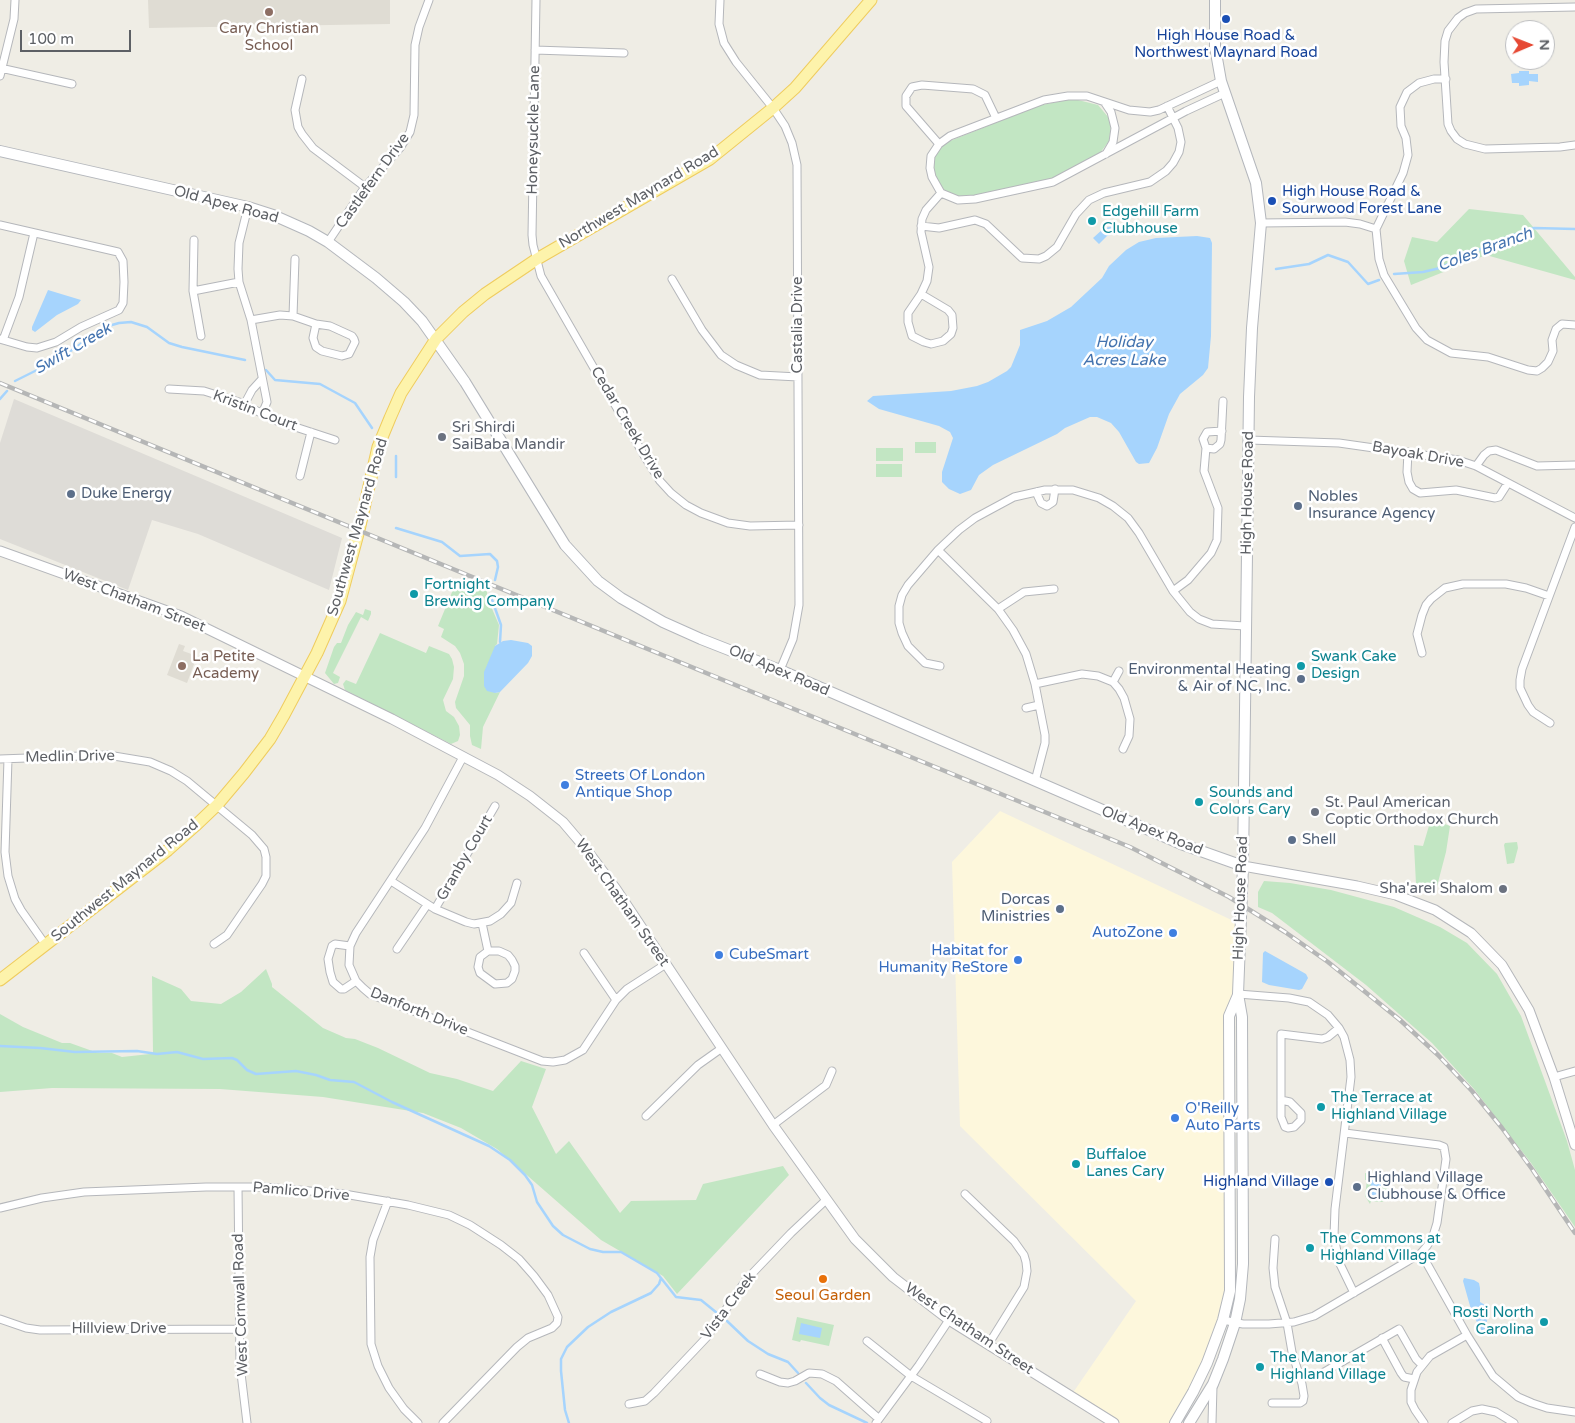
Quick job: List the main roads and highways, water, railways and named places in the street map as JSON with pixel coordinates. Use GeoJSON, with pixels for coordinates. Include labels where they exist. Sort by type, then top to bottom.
{"type":"FeatureCollection","features":[{"type":"Feature","properties":{"kind":"main road","name":"Northwest Maynard Road"},"geometry":{"type":"LineString","coordinates":[[436,339],[463,312],[485,294],[537,259],[710,159],[795,88],[871,0]]}},
{"type":"Feature","properties":{"kind":"main road","name":"High House Road"},"geometry":{"type":"LineString","coordinates":[[1189,1423],[1213,1384],[1235,1323],[1240,1298],[1243,1264],[1242,1017],[1238,994],[1243,866],[1248,440],[1252,328],[1261,223],[1256,183],[1220,81],[1215,47],[1216,0]]}},
{"type":"Feature","properties":{"kind":"main road","name":"Old Apex Road"},"geometry":{"type":"LineString","coordinates":[[0,151],[248,207],[273,215],[328,242],[376,278],[404,302],[422,321],[465,382],[565,545],[598,581],[622,598],[663,622],[780,670],[1181,844],[1243,866]]}},
{"type":"Feature","properties":{"kind":"main road","name":"Southwest Maynard Road"},"geometry":{"type":"LineString","coordinates":[[0,980],[168,850],[217,805],[270,739],[330,626],[344,590],[378,447],[401,392],[436,339]]}},
{"type":"Feature","properties":{"kind":"main road","name":"High House Road"},"geometry":{"type":"LineString","coordinates":[[1175,1423],[1201,1377],[1223,1320],[1230,1291],[1229,1016],[1238,994]]}},
{"type":"Feature","properties":{"kind":"water"},"geometry":{"type":"Polygon","coordinates":[[[1519,71],[1529,71],[1529,74],[1538,74],[1538,82],[1529,81],[1529,85],[1519,86],[1519,83],[1512,83],[1511,74],[1519,73],[1519,71]]]}},
{"type":"Feature","properties":{"kind":"water"},"geometry":{"type":"Polygon","coordinates":[[[1114,225],[1117,233],[1107,236],[1099,244],[1093,238],[1103,229],[1114,225]]]}},
{"type":"Feature","properties":{"kind":"water","name":"Holiday Acres Lake"},"geometry":{"type":"Polygon","coordinates":[[[1197,236],[1210,238],[1212,243],[1211,336],[1208,368],[1203,375],[1180,394],[1169,414],[1157,448],[1149,463],[1139,464],[1136,462],[1119,432],[1111,423],[1097,417],[1090,417],[993,465],[979,475],[971,490],[960,494],[949,489],[942,482],[942,472],[953,438],[950,432],[939,426],[879,409],[867,401],[873,396],[951,391],[988,382],[1011,367],[1020,345],[1020,330],[1047,321],[1071,307],[1102,278],[1109,266],[1126,250],[1139,242],[1156,238],[1197,236]]]}},
{"type":"Feature","properties":{"kind":"water"},"geometry":{"type":"Polygon","coordinates":[[[48,290],[81,300],[78,304],[57,315],[35,332],[32,330],[32,327],[48,290]]]}},
{"type":"Feature","properties":{"kind":"water"},"geometry":{"type":"Polygon","coordinates":[[[511,640],[528,643],[532,646],[532,656],[528,663],[500,692],[487,691],[484,686],[484,672],[495,646],[503,641],[511,640]]]}},
{"type":"Feature","properties":{"kind":"water"},"geometry":{"type":"Polygon","coordinates":[[[1265,951],[1306,974],[1308,978],[1302,989],[1269,985],[1262,982],[1263,953],[1265,951]]]}},
{"type":"Feature","properties":{"kind":"water"},"geometry":{"type":"Polygon","coordinates":[[[1372,1180],[1382,1181],[1379,1198],[1370,1196],[1371,1192],[1369,1191],[1372,1180]]]}},
{"type":"Feature","properties":{"kind":"water"},"geometry":{"type":"Polygon","coordinates":[[[1464,1278],[1479,1283],[1480,1302],[1489,1309],[1485,1333],[1483,1333],[1472,1313],[1463,1281],[1464,1278]]]}},
{"type":"Feature","properties":{"kind":"water"},"geometry":{"type":"Polygon","coordinates":[[[801,1323],[822,1328],[820,1338],[799,1334],[801,1323]]]}},
{"type":"Feature","properties":{"kind":"waterway","name":"Coles Branch"},"geometry":{"type":"LineString","coordinates":[[1394,274],[1423,272],[1440,268],[1502,239],[1534,228],[1575,229]]}},
{"type":"Feature","properties":{"kind":"waterway","name":"Coles Branch"},"geometry":{"type":"LineString","coordinates":[[1276,269],[1309,264],[1328,255],[1348,262],[1368,284],[1379,280]]}},
{"type":"Feature","properties":{"kind":"waterway","name":"Swift Creek"},"geometry":{"type":"LineString","coordinates":[[15,381],[59,359],[105,327],[119,323],[131,322],[147,327],[169,343],[182,347],[245,360]]}},
{"type":"Feature","properties":{"kind":"waterway","name":"Swift Creek"},"geometry":{"type":"LineString","coordinates":[[266,370],[275,380],[320,384],[355,403],[372,428]]}},
{"type":"Feature","properties":{"kind":"waterway","name":"Swift Creek"},"geometry":{"type":"LineString","coordinates":[[0,399],[7,391]]}},
{"type":"Feature","properties":{"kind":"waterway","name":"Swift Creek"},"geometry":{"type":"LineString","coordinates":[[396,456],[396,477]]}},
{"type":"Feature","properties":{"kind":"waterway","name":"Swift Creek"},"geometry":{"type":"LineString","coordinates":[[396,528],[442,542],[460,556],[490,554],[497,561],[498,567],[495,580]]}},
{"type":"Feature","properties":{"kind":"waterway","name":"Swift Creek"},"geometry":{"type":"LineString","coordinates":[[490,594],[501,625],[500,642]]}},
{"type":"Feature","properties":{"kind":"waterway"},"geometry":{"type":"LineString","coordinates":[[0,1046],[75,1052],[137,1051],[157,1054],[177,1052],[203,1059],[232,1058],[237,1060],[247,1070],[256,1074],[296,1071],[330,1080],[354,1082],[392,1102],[489,1146],[510,1160],[525,1175],[532,1185],[537,1202],[553,1226],[563,1235],[590,1249],[603,1252],[621,1252],[657,1273],[676,1297],[701,1300],[717,1313]]}},
{"type":"Feature","properties":{"kind":"waterway"},"geometry":{"type":"LineString","coordinates":[[569,1423],[565,1410],[561,1371],[561,1359],[567,1347],[588,1327],[611,1312],[651,1293],[659,1284],[661,1278]]}},
{"type":"Feature","properties":{"kind":"waterway"},"geometry":{"type":"LineString","coordinates":[[727,1321],[748,1341],[768,1354],[788,1362],[798,1373]]}},
{"type":"Feature","properties":{"kind":"waterway"},"geometry":{"type":"LineString","coordinates":[[806,1383],[829,1405],[867,1423]]}},
{"type":"Feature","properties":{"kind":"railway"},"geometry":{"type":"LineString","coordinates":[[0,383],[1130,847],[1229,897],[1328,962],[1400,1020],[1438,1055],[1472,1091],[1502,1128],[1575,1233]]}},
{"type":"Feature","properties":{"kind":"place","name":"Cary Christian School"},"geometry":{"type":"Point","coordinates":[269,12]}},
{"type":"Feature","properties":{"kind":"place","name":"High House Road & Northwest Maynard Road"},"geometry":{"type":"Point","coordinates":[1226,19]}},
{"type":"Feature","properties":{"kind":"place","name":"High House Road & Sourwood Forest Lane"},"geometry":{"type":"Point","coordinates":[1272,201]}},
{"type":"Feature","properties":{"kind":"place","name":"Edgehill Farm Clubhouse"},"geometry":{"type":"Point","coordinates":[1092,221]}},
{"type":"Feature","properties":{"kind":"place","name":"Sri Shirdi SaiBaba Mandir"},"geometry":{"type":"Point","coordinates":[442,437]}},
{"type":"Feature","properties":{"kind":"place","name":"Duke Energy"},"geometry":{"type":"Point","coordinates":[71,494]}},
{"type":"Feature","properties":{"kind":"place","name":"Nobles Insurance Agency"},"geometry":{"type":"Point","coordinates":[1298,506]}},
{"type":"Feature","properties":{"kind":"place","name":"Fortnight Brewing Company"},"geometry":{"type":"Point","coordinates":[414,594]}},
{"type":"Feature","properties":{"kind":"place","name":"La Petite Academy"},"geometry":{"type":"Point","coordinates":[182,666]}},
{"type":"Feature","properties":{"kind":"place","name":"Swank Cake Design"},"geometry":{"type":"Point","coordinates":[1301,666]}},
{"type":"Feature","properties":{"kind":"place","name":"Environmental Heating & Air of NC, Inc."},"geometry":{"type":"Point","coordinates":[1301,679]}},
{"type":"Feature","properties":{"kind":"place","name":"Streets Of London Antique Shop"},"geometry":{"type":"Point","coordinates":[565,785]}},
{"type":"Feature","properties":{"kind":"place","name":"Sounds and Colors Cary"},"geometry":{"type":"Point","coordinates":[1199,802]}},
{"type":"Feature","properties":{"kind":"place","name":"St. Paul American Coptic Orthodox Church"},"geometry":{"type":"Point","coordinates":[1315,812]}},
{"type":"Feature","properties":{"kind":"place","name":"Shell"},"geometry":{"type":"Point","coordinates":[1292,840]}},
{"type":"Feature","properties":{"kind":"place","name":"Sha'arei Shalom"},"geometry":{"type":"Point","coordinates":[1503,889]}},
{"type":"Feature","properties":{"kind":"place","name":"Dorcas Ministries"},"geometry":{"type":"Point","coordinates":[1060,909]}},
{"type":"Feature","properties":{"kind":"place","name":"AutoZone"},"geometry":{"type":"Point","coordinates":[1173,933]}},
{"type":"Feature","properties":{"kind":"place","name":"CubeSmart"},"geometry":{"type":"Point","coordinates":[719,955]}},
{"type":"Feature","properties":{"kind":"place","name":"Habitat for Humanity ReStore"},"geometry":{"type":"Point","coordinates":[1018,960]}},
{"type":"Feature","properties":{"kind":"place","name":"The Terrace at Highland Village"},"geometry":{"type":"Point","coordinates":[1321,1107]}},
{"type":"Feature","properties":{"kind":"place","name":"O'Reilly Auto Parts"},"geometry":{"type":"Point","coordinates":[1175,1118]}},
{"type":"Feature","properties":{"kind":"place","name":"Buffaloe Lanes Cary"},"geometry":{"type":"Point","coordinates":[1076,1164]}},
{"type":"Feature","properties":{"kind":"place","name":"Highland Village"},"geometry":{"type":"Point","coordinates":[1329,1182]}},
{"type":"Feature","properties":{"kind":"place","name":"Highland Village Clubhouse & Office"},"geometry":{"type":"Point","coordinates":[1357,1187]}},
{"type":"Feature","properties":{"kind":"place","name":"The Commons at Highland Village"},"geometry":{"type":"Point","coordinates":[1310,1248]}},
{"type":"Feature","properties":{"kind":"place","name":"Seoul Garden"},"geometry":{"type":"Point","coordinates":[823,1279]}},
{"type":"Feature","properties":{"kind":"place","name":"Rosti North Carolina"},"geometry":{"type":"Point","coordinates":[1544,1322]}},
{"type":"Feature","properties":{"kind":"place","name":"The Manor at Highland Village"},"geometry":{"type":"Point","coordinates":[1260,1367]}}]}
